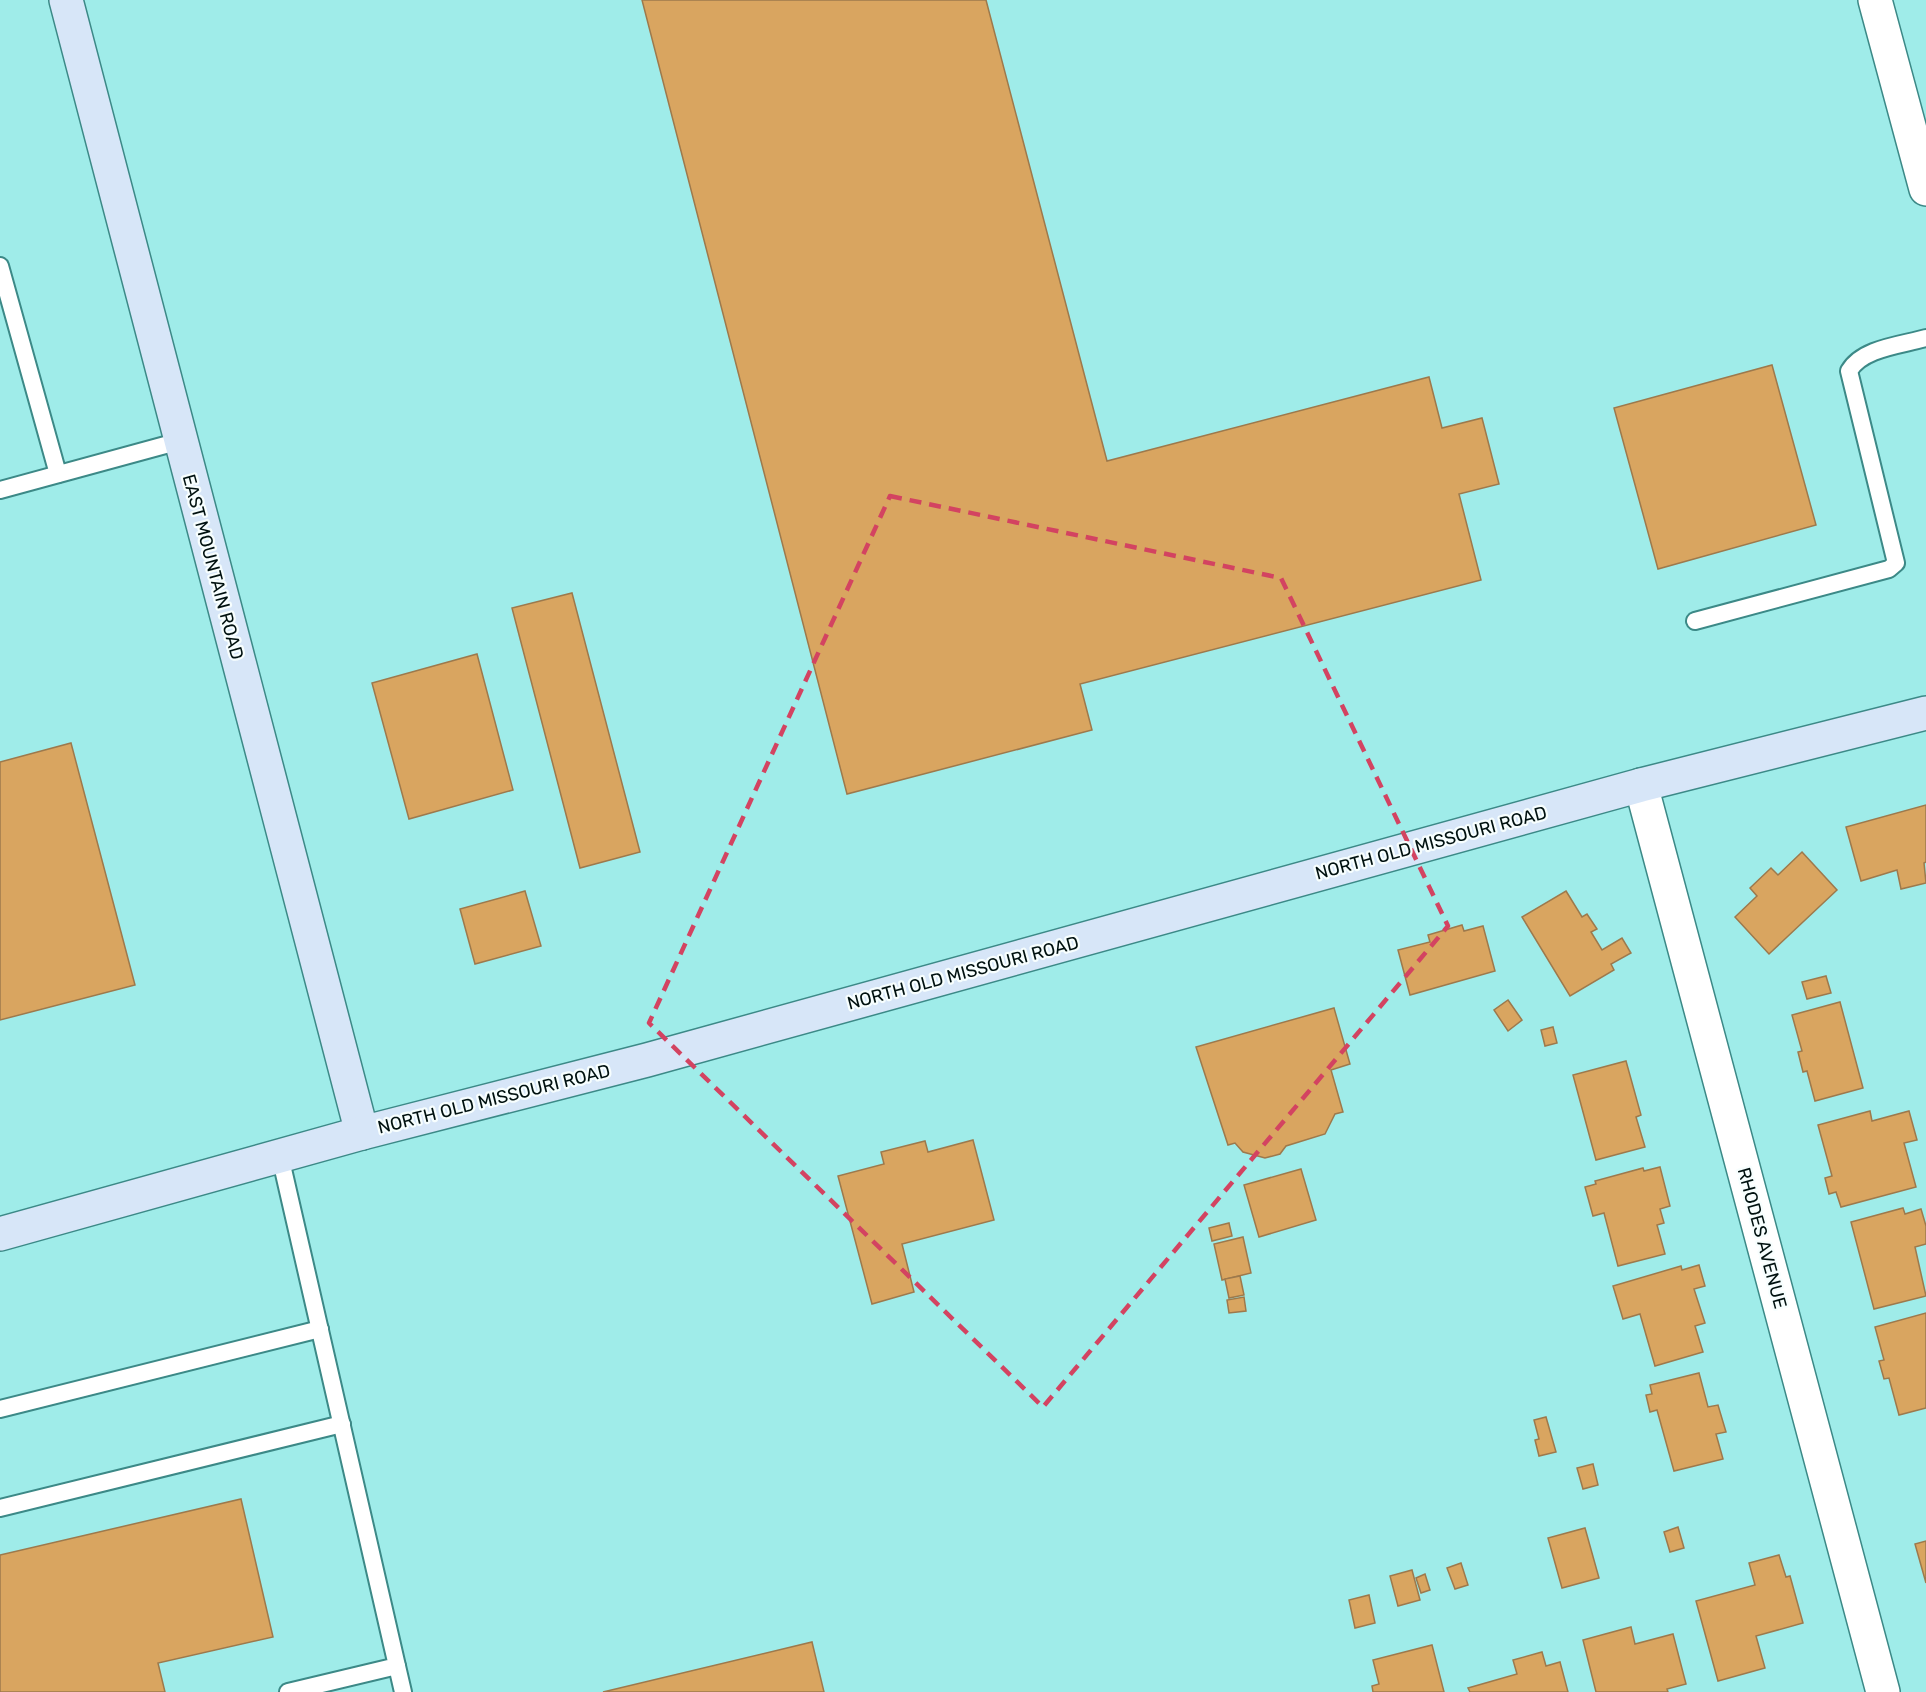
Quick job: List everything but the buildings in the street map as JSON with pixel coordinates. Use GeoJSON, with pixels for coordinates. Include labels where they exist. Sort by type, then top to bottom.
{"type":"FeatureCollection","features":[{"type":"Feature","properties":{"kind":"main road","name":"EAST MOUNTAIN ROAD"},"geometry":{"type":"LineString","coordinates":[[66,0],[362,1133]]}},
{"type":"Feature","properties":{"kind":"main road","name":"NORTH OLD MISSOURI ROAD"},"geometry":{"type":"LineString","coordinates":[[0,1234],[362,1133],[647,1060],[1641,785],[1926,713]]}},
{"type":"Feature","properties":{"kind":"street"},"geometry":{"type":"LineString","coordinates":[[1875,0],[1926,189]]}},
{"type":"Feature","properties":{"kind":"street","name":"RHODES AVENUE"},"geometry":{"type":"LineString","coordinates":[[1641,785],[1883,1692]]}},
{"type":"Feature","properties":{"kind":"lane"},"geometry":{"type":"LineString","coordinates":[[0,266],[58,474]]}},
{"type":"Feature","properties":{"kind":"lane"},"geometry":{"type":"LineString","coordinates":[[1695,621],[1889,569],[1896,563],[1849,371],[1855,361],[1866,355],[1926,338]]}},
{"type":"Feature","properties":{"kind":"lane"},"geometry":{"type":"LineString","coordinates":[[0,490],[180,441]]}},
{"type":"Feature","properties":{"kind":"lane"},"geometry":{"type":"LineString","coordinates":[[280,1156],[404,1692]]}},
{"type":"Feature","properties":{"kind":"lane"},"geometry":{"type":"LineString","coordinates":[[0,1409],[320,1329]]}},
{"type":"Feature","properties":{"kind":"lane"},"geometry":{"type":"LineString","coordinates":[[0,1508],[342,1424]]}},
{"type":"Feature","properties":{"kind":"lane"},"geometry":{"type":"LineString","coordinates":[[288,1692],[397,1666]]}},
{"type":"Feature","properties":{"kind":"highlighted area"},"geometry":{"type":"Polygon","coordinates":[[[890,496],[1281,578],[1448,926],[1043,1407],[649,1023],[890,496]]]}}]}
